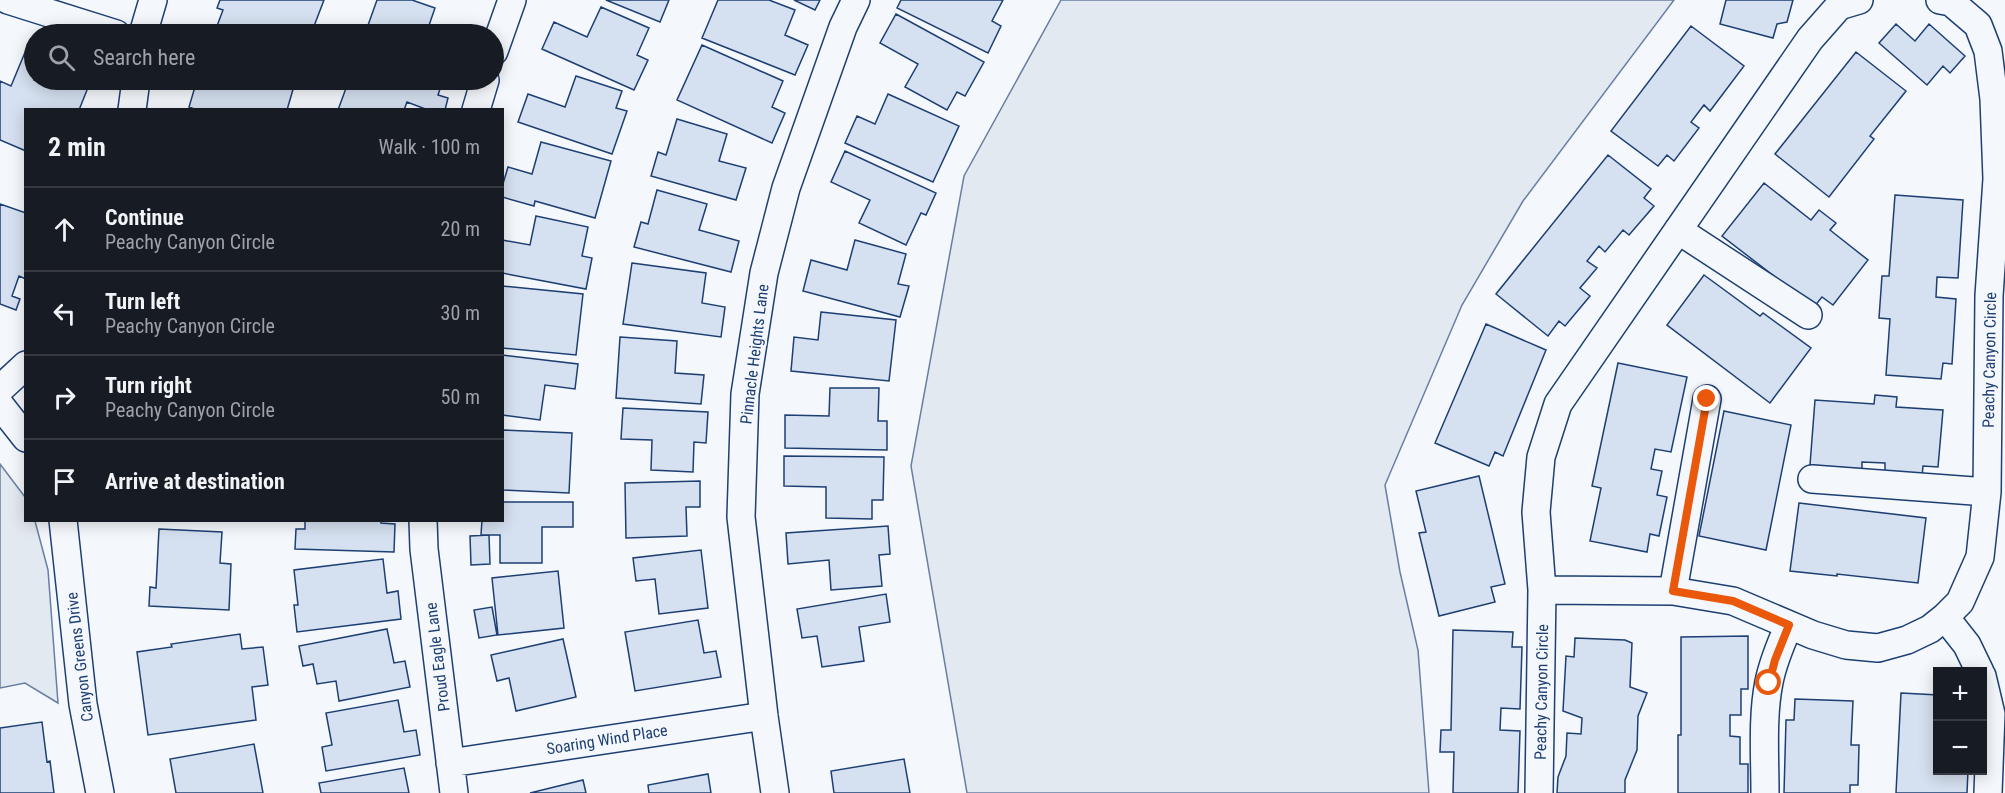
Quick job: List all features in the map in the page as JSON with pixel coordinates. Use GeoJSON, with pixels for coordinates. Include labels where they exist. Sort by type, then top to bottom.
{"type":"FeatureCollection","features":[{"type":"Feature","properties":{"kind":"street"},"geometry":{"type":"LineString","coordinates":[[8,0],[84,24]]}},
{"type":"Feature","properties":{"kind":"street"},"geometry":{"type":"LineString","coordinates":[[146,24],[153,0]]}},
{"type":"Feature","properties":{"kind":"street"},"geometry":{"type":"LineString","coordinates":[[504,24],[512,0]]}},
{"type":"Feature","properties":{"kind":"street","name":"Pinnacle Heights Lane"},"geometry":{"type":"LineString","coordinates":[[775,793],[741,517],[745,394],[764,273],[786,188],[843,27],[856,0]]}},
{"type":"Feature","properties":{"kind":"street","name":"Peachy Canyon Circle"},"geometry":{"type":"LineString","coordinates":[[1539,793],[1542,590],[1536,512],[1541,457],[1558,404],[1810,39],[1839,6],[1859,0]]}},
{"type":"Feature","properties":{"kind":"street","name":"Peachy Canyon Circle"},"geometry":{"type":"LineString","coordinates":[[1542,590],[1673,591],[1733,601],[1789,625],[1846,645],[1878,648],[1907,640],[1930,629],[1960,602],[1980,557],[1987,492],[1989,296],[1997,179],[1994,99],[1988,51],[1978,25],[1951,2],[1940,0]]}},
{"type":"Feature","properties":{"kind":"street"},"geometry":{"type":"LineString","coordinates":[[132,108],[135,90]]}},
{"type":"Feature","properties":{"kind":"street"},"geometry":{"type":"LineString","coordinates":[[478,108],[482,90]]}},
{"type":"Feature","properties":{"kind":"street"},"geometry":{"type":"LineString","coordinates":[[1678,230],[1808,315]]}},
{"type":"Feature","properties":{"kind":"street"},"geometry":{"type":"LineString","coordinates":[[0,389],[24,367]]}},
{"type":"Feature","properties":{"kind":"street"},"geometry":{"type":"LineString","coordinates":[[1673,591],[1707,399]]}},
{"type":"Feature","properties":{"kind":"street"},"geometry":{"type":"LineString","coordinates":[[0,405],[24,435]]}},
{"type":"Feature","properties":{"kind":"street"},"geometry":{"type":"LineString","coordinates":[[1812,479],[1987,492]]}},
{"type":"Feature","properties":{"kind":"street","name":"Canyon Greens Drive"},"geometry":{"type":"LineString","coordinates":[[63,522],[83,704],[100,793]]}},
{"type":"Feature","properties":{"kind":"street","name":"Proud Eagle Lane"},"geometry":{"type":"LineString","coordinates":[[423,522],[424,549],[454,793]]}},
{"type":"Feature","properties":{"kind":"street"},"geometry":{"type":"LineString","coordinates":[[1945,617],[1967,645],[1978,667]]}},
{"type":"Feature","properties":{"kind":"street"},"geometry":{"type":"LineString","coordinates":[[1765,793],[1766,708],[1769,683],[1775,660],[1789,625]]}},
{"type":"Feature","properties":{"kind":"street"},"geometry":{"type":"LineString","coordinates":[[1987,695],[1991,714],[1988,793]]}},
{"type":"Feature","properties":{"kind":"street","name":"Soaring Wind Place"},"geometry":{"type":"LineString","coordinates":[[450,763],[764,716]]}},
{"type":"Feature","properties":{"kind":"shaded area"},"geometry":{"type":"Polygon","coordinates":[[[1061,0],[1674,0],[1523,201],[1462,305],[1385,485],[1400,572],[1418,650],[1429,793],[967,793],[911,466],[964,176],[1061,0]]]}},
{"type":"Feature","properties":{"kind":"shaded area"},"geometry":{"type":"Polygon","coordinates":[[[0,464],[24,496],[24,522],[35,522],[48,570],[58,703],[25,683],[0,688],[0,464]]]}},
{"type":"Feature","properties":{"kind":"building"},"geometry":{"type":"Polygon","coordinates":[[[220,0],[324,0],[315,24],[218,24],[223,10],[217,8],[220,0]]]}},
{"type":"Feature","properties":{"kind":"building"},"geometry":{"type":"Polygon","coordinates":[[[377,0],[412,0],[435,8],[429,24],[368,24],[377,0]]]}},
{"type":"Feature","properties":{"kind":"building"},"geometry":{"type":"Polygon","coordinates":[[[606,0],[669,0],[660,22],[606,0]]]}},
{"type":"Feature","properties":{"kind":"building"},"geometry":{"type":"Polygon","coordinates":[[[718,0],[769,0],[795,10],[785,35],[808,45],[795,75],[702,38],[718,0]]]}},
{"type":"Feature","properties":{"kind":"building"},"geometry":{"type":"Polygon","coordinates":[[[794,0],[820,0],[815,10],[794,0]]]}},
{"type":"Feature","properties":{"kind":"building"},"geometry":{"type":"Polygon","coordinates":[[[901,0],[1003,0],[992,21],[1001,26],[988,53],[897,8],[901,0]]]}},
{"type":"Feature","properties":{"kind":"building"},"geometry":{"type":"Polygon","coordinates":[[[1726,0],[1793,0],[1787,22],[1777,24],[1773,38],[1720,24],[1726,0]]]}},
{"type":"Feature","properties":{"kind":"building"},"geometry":{"type":"Polygon","coordinates":[[[601,7],[649,28],[637,55],[648,60],[634,90],[542,49],[554,22],[587,37],[601,7]]]}},
{"type":"Feature","properties":{"kind":"building"},"geometry":{"type":"Polygon","coordinates":[[[896,14],[984,62],[965,96],[957,92],[947,110],[905,87],[918,64],[880,43],[896,14]]]}},
{"type":"Feature","properties":{"kind":"building"},"geometry":{"type":"Polygon","coordinates":[[[1896,24],[1915,41],[1929,24],[1965,56],[1950,73],[1943,66],[1927,85],[1879,43],[1896,24]]]}},
{"type":"Feature","properties":{"kind":"building"},"geometry":{"type":"Polygon","coordinates":[[[1691,26],[1744,66],[1710,111],[1704,105],[1691,122],[1699,128],[1674,161],[1667,155],[1658,166],[1611,131],[1691,26]]]}},
{"type":"Feature","properties":{"kind":"building"},"geometry":{"type":"Polygon","coordinates":[[[702,45],[783,81],[772,107],[785,113],[772,143],[677,100],[702,45]]]}},
{"type":"Feature","properties":{"kind":"building"},"geometry":{"type":"Polygon","coordinates":[[[1856,52],[1906,91],[1870,136],[1874,139],[1829,197],[1775,154],[1856,52]]]}},
{"type":"Feature","properties":{"kind":"building"},"geometry":{"type":"Polygon","coordinates":[[[24,55],[24,90],[87,90],[80,108],[24,108],[24,150],[0,140],[0,81],[11,86],[24,55]]]}},
{"type":"Feature","properties":{"kind":"building"},"geometry":{"type":"Polygon","coordinates":[[[576,76],[622,91],[616,108],[627,111],[612,154],[518,122],[528,94],[565,107],[576,76]]]}},
{"type":"Feature","properties":{"kind":"building"},"geometry":{"type":"Polygon","coordinates":[[[194,90],[293,90],[288,108],[189,107],[194,90]]]}},
{"type":"Feature","properties":{"kind":"building"},"geometry":{"type":"Polygon","coordinates":[[[345,90],[440,90],[438,95],[448,98],[446,108],[423,108],[407,102],[405,108],[339,108],[345,90]]]}},
{"type":"Feature","properties":{"kind":"building"},"geometry":{"type":"Polygon","coordinates":[[[888,94],[959,126],[933,182],[845,143],[857,116],[875,124],[888,94]]]}},
{"type":"Feature","properties":{"kind":"building"},"geometry":{"type":"Polygon","coordinates":[[[677,119],[727,134],[719,161],[746,168],[736,200],[651,176],[658,152],[666,155],[677,119]]]}},
{"type":"Feature","properties":{"kind":"building"},"geometry":{"type":"Polygon","coordinates":[[[541,142],[611,161],[595,218],[535,201],[534,206],[504,198],[504,180],[508,167],[532,174],[541,142]]]}},
{"type":"Feature","properties":{"kind":"building"},"geometry":{"type":"Polygon","coordinates":[[[845,151],[936,193],[926,215],[921,213],[906,245],[859,223],[870,200],[831,182],[845,151]]]}},
{"type":"Feature","properties":{"kind":"building"},"geometry":{"type":"Polygon","coordinates":[[[1608,155],[1651,189],[1644,198],[1654,206],[1629,235],[1623,230],[1605,252],[1599,246],[1587,261],[1597,268],[1580,288],[1590,296],[1565,326],[1559,321],[1548,336],[1496,294],[1608,155]]]}},
{"type":"Feature","properties":{"kind":"building"},"geometry":{"type":"Polygon","coordinates":[[[1764,183],[1811,220],[1819,210],[1836,223],[1830,230],[1868,260],[1833,305],[1822,297],[1814,307],[1722,236],[1764,183]]]}},
{"type":"Feature","properties":{"kind":"building"},"geometry":{"type":"Polygon","coordinates":[[[657,190],[707,204],[699,230],[739,241],[731,272],[634,247],[641,222],[648,224],[657,190]]]}},
{"type":"Feature","properties":{"kind":"building"},"geometry":{"type":"Polygon","coordinates":[[[1895,195],[1963,200],[1958,278],[1937,277],[1936,297],[1956,299],[1952,364],[1943,363],[1941,379],[1886,375],[1890,319],[1879,318],[1882,276],[1889,276],[1895,195]]]}},
{"type":"Feature","properties":{"kind":"building"},"geometry":{"type":"Polygon","coordinates":[[[0,204],[24,212],[24,278],[19,276],[12,296],[20,299],[16,310],[0,304],[0,204]]]}},
{"type":"Feature","properties":{"kind":"building"},"geometry":{"type":"Polygon","coordinates":[[[536,216],[588,227],[582,256],[592,258],[586,289],[504,273],[504,240],[530,245],[536,216]]]}},
{"type":"Feature","properties":{"kind":"building"},"geometry":{"type":"Polygon","coordinates":[[[855,240],[906,254],[898,284],[909,286],[900,317],[803,291],[811,260],[847,270],[855,240]]]}},
{"type":"Feature","properties":{"kind":"building"},"geometry":{"type":"Polygon","coordinates":[[[632,263],[706,273],[702,303],[725,307],[721,337],[623,324],[632,263]]]}},
{"type":"Feature","properties":{"kind":"building"},"geometry":{"type":"Polygon","coordinates":[[[1704,275],[1760,316],[1763,313],[1811,348],[1770,403],[1667,325],[1704,275]]]}},
{"type":"Feature","properties":{"kind":"building"},"geometry":{"type":"Polygon","coordinates":[[[504,286],[583,294],[576,355],[504,348],[504,286]]]}},
{"type":"Feature","properties":{"kind":"building"},"geometry":{"type":"Polygon","coordinates":[[[821,312],[896,320],[889,381],[791,371],[794,337],[818,340],[821,312]]]}},
{"type":"Feature","properties":{"kind":"building"},"geometry":{"type":"Polygon","coordinates":[[[1486,324],[1546,350],[1503,456],[1495,452],[1489,466],[1435,443],[1486,324]]]}},
{"type":"Feature","properties":{"kind":"building"},"geometry":{"type":"Polygon","coordinates":[[[620,337],[677,341],[675,373],[704,375],[701,404],[616,398],[620,337]]]}},
{"type":"Feature","properties":{"kind":"building"},"geometry":{"type":"Polygon","coordinates":[[[504,355],[578,364],[575,389],[545,385],[540,420],[504,415],[504,355]]]}},
{"type":"Feature","properties":{"kind":"building"},"geometry":{"type":"Polygon","coordinates":[[[1618,363],[1687,377],[1671,452],[1655,449],[1651,469],[1662,471],[1657,495],[1667,497],[1659,536],[1650,534],[1647,552],[1590,541],[1601,488],[1592,486],[1618,363]]]}},
{"type":"Feature","properties":{"kind":"building"},"geometry":{"type":"Polygon","coordinates":[[[830,388],[879,388],[878,421],[887,421],[887,450],[785,448],[785,415],[829,416],[830,388]]]}},
{"type":"Feature","properties":{"kind":"building"},"geometry":{"type":"Polygon","coordinates":[[[1875,395],[1897,397],[1896,407],[1943,410],[1938,467],[1923,466],[1922,477],[1885,474],[1885,463],[1862,462],[1862,469],[1810,465],[1815,400],[1874,404],[1875,395]]]}},
{"type":"Feature","properties":{"kind":"building"},"geometry":{"type":"Polygon","coordinates":[[[623,408],[708,412],[706,443],[694,442],[693,472],[651,470],[652,440],[621,439],[623,408]]]}},
{"type":"Feature","properties":{"kind":"building"},"geometry":{"type":"Polygon","coordinates":[[[1724,411],[1791,425],[1766,550],[1699,536],[1724,411]]]}},
{"type":"Feature","properties":{"kind":"building"},"geometry":{"type":"Polygon","coordinates":[[[504,430],[572,433],[569,493],[504,490],[504,430]]]}},
{"type":"Feature","properties":{"kind":"building"},"geometry":{"type":"Polygon","coordinates":[[[784,456],[884,457],[883,500],[872,500],[872,519],[826,518],[826,487],[784,486],[784,456]]]}},
{"type":"Feature","properties":{"kind":"building"},"geometry":{"type":"Polygon","coordinates":[[[1479,476],[1505,584],[1491,587],[1495,602],[1439,616],[1419,533],[1426,532],[1416,491],[1479,476]]]}},
{"type":"Feature","properties":{"kind":"building"},"geometry":{"type":"Polygon","coordinates":[[[700,481],[700,507],[686,507],[687,536],[626,538],[625,483],[700,481]]]}},
{"type":"Feature","properties":{"kind":"building"},"geometry":{"type":"Polygon","coordinates":[[[504,502],[573,502],[573,527],[542,527],[542,563],[500,563],[500,535],[481,535],[482,522],[504,522],[504,502]]]}},
{"type":"Feature","properties":{"kind":"building"},"geometry":{"type":"Polygon","coordinates":[[[1799,503],[1926,518],[1918,583],[1790,571],[1799,503]]]}},
{"type":"Feature","properties":{"kind":"building"},"geometry":{"type":"Polygon","coordinates":[[[305,522],[395,524],[394,552],[295,549],[296,529],[305,529],[305,522]]]}},
{"type":"Feature","properties":{"kind":"building"},"geometry":{"type":"Polygon","coordinates":[[[888,526],[890,554],[879,555],[882,586],[831,590],[829,560],[788,564],[786,533],[888,526]]]}},
{"type":"Feature","properties":{"kind":"building"},"geometry":{"type":"Polygon","coordinates":[[[159,529],[222,532],[220,563],[231,564],[229,610],[149,606],[150,587],[156,588],[159,529]]]}},
{"type":"Feature","properties":{"kind":"building"},"geometry":{"type":"Polygon","coordinates":[[[489,535],[490,564],[471,565],[470,536],[489,535]]]}},
{"type":"Feature","properties":{"kind":"building"},"geometry":{"type":"Polygon","coordinates":[[[701,550],[708,608],[659,614],[655,579],[636,581],[633,558],[701,550]]]}},
{"type":"Feature","properties":{"kind":"building"},"geometry":{"type":"Polygon","coordinates":[[[383,559],[387,593],[398,591],[401,619],[297,632],[294,605],[298,605],[294,570],[383,559]]]}},
{"type":"Feature","properties":{"kind":"building"},"geometry":{"type":"Polygon","coordinates":[[[558,571],[564,628],[498,635],[492,578],[558,571]]]}},
{"type":"Feature","properties":{"kind":"building"},"geometry":{"type":"Polygon","coordinates":[[[886,594],[890,622],[859,627],[864,661],[822,667],[817,636],[802,638],[797,609],[886,594]]]}},
{"type":"Feature","properties":{"kind":"building"},"geometry":{"type":"Polygon","coordinates":[[[492,607],[497,635],[479,638],[474,610],[492,607]]]}},
{"type":"Feature","properties":{"kind":"building"},"geometry":{"type":"Polygon","coordinates":[[[698,620],[704,653],[716,651],[721,677],[635,691],[625,632],[698,620]]]}},
{"type":"Feature","properties":{"kind":"building"},"geometry":{"type":"Polygon","coordinates":[[[387,629],[394,663],[405,661],[410,687],[339,701],[336,681],[317,684],[313,664],[303,666],[299,646],[387,629]]]}},
{"type":"Feature","properties":{"kind":"building"},"geometry":{"type":"Polygon","coordinates":[[[1453,630],[1513,632],[1512,647],[1522,647],[1520,709],[1501,708],[1500,730],[1520,731],[1518,793],[1453,793],[1454,752],[1440,752],[1441,730],[1451,730],[1453,630]]]}},
{"type":"Feature","properties":{"kind":"building"},"geometry":{"type":"Polygon","coordinates":[[[240,634],[242,649],[263,647],[268,685],[252,687],[256,720],[148,735],[137,652],[172,647],[171,644],[240,634]]]}},
{"type":"Feature","properties":{"kind":"building"},"geometry":{"type":"Polygon","coordinates":[[[1748,636],[1748,689],[1741,689],[1741,715],[1730,715],[1730,736],[1740,737],[1740,764],[1748,764],[1748,793],[1678,793],[1678,735],[1681,735],[1681,637],[1748,636]]]}},
{"type":"Feature","properties":{"kind":"building"},"geometry":{"type":"Polygon","coordinates":[[[1575,638],[1625,640],[1632,643],[1630,687],[1647,693],[1638,716],[1637,750],[1625,780],[1625,793],[1557,793],[1558,777],[1566,756],[1567,733],[1581,734],[1582,718],[1563,711],[1566,656],[1574,657],[1575,638]]]}},
{"type":"Feature","properties":{"kind":"building"},"geometry":{"type":"Polygon","coordinates":[[[563,639],[576,697],[516,711],[509,678],[497,681],[491,655],[563,639]]]}},
{"type":"Feature","properties":{"kind":"building"},"geometry":{"type":"Polygon","coordinates":[[[1901,693],[1933,695],[1933,775],[1968,775],[1967,793],[1896,793],[1901,693]]]}},
{"type":"Feature","properties":{"kind":"building"},"geometry":{"type":"Polygon","coordinates":[[[1795,699],[1853,701],[1851,745],[1859,745],[1858,785],[1850,785],[1850,793],[1784,793],[1786,720],[1794,720],[1795,699]]]}},
{"type":"Feature","properties":{"kind":"building"},"geometry":{"type":"Polygon","coordinates":[[[398,700],[404,732],[416,730],[420,755],[326,771],[322,747],[332,745],[326,713],[398,700]]]}},
{"type":"Feature","properties":{"kind":"building"},"geometry":{"type":"Polygon","coordinates":[[[42,722],[54,793],[0,793],[0,728],[42,722]]]}},
{"type":"Feature","properties":{"kind":"building"},"geometry":{"type":"Polygon","coordinates":[[[254,744],[263,793],[176,793],[170,759],[254,744]]]}},
{"type":"Feature","properties":{"kind":"building"},"geometry":{"type":"Polygon","coordinates":[[[904,759],[910,793],[834,793],[831,771],[904,759]]]}},
{"type":"Feature","properties":{"kind":"building"},"geometry":{"type":"Polygon","coordinates":[[[404,768],[409,793],[321,793],[319,783],[404,768]]]}},
{"type":"Feature","properties":{"kind":"building"},"geometry":{"type":"Polygon","coordinates":[[[708,774],[711,793],[649,793],[648,785],[708,774]]]}},
{"type":"Feature","properties":{"kind":"building"},"geometry":{"type":"Polygon","coordinates":[[[583,780],[586,793],[530,793],[583,780]]]}},
{"type":"Feature","properties":{"kind":"route"},"geometry":{"type":"LineString","coordinates":[[1707,399],[1673,591],[1733,601],[1789,625],[1775,660],[1769,683]]}}]}
